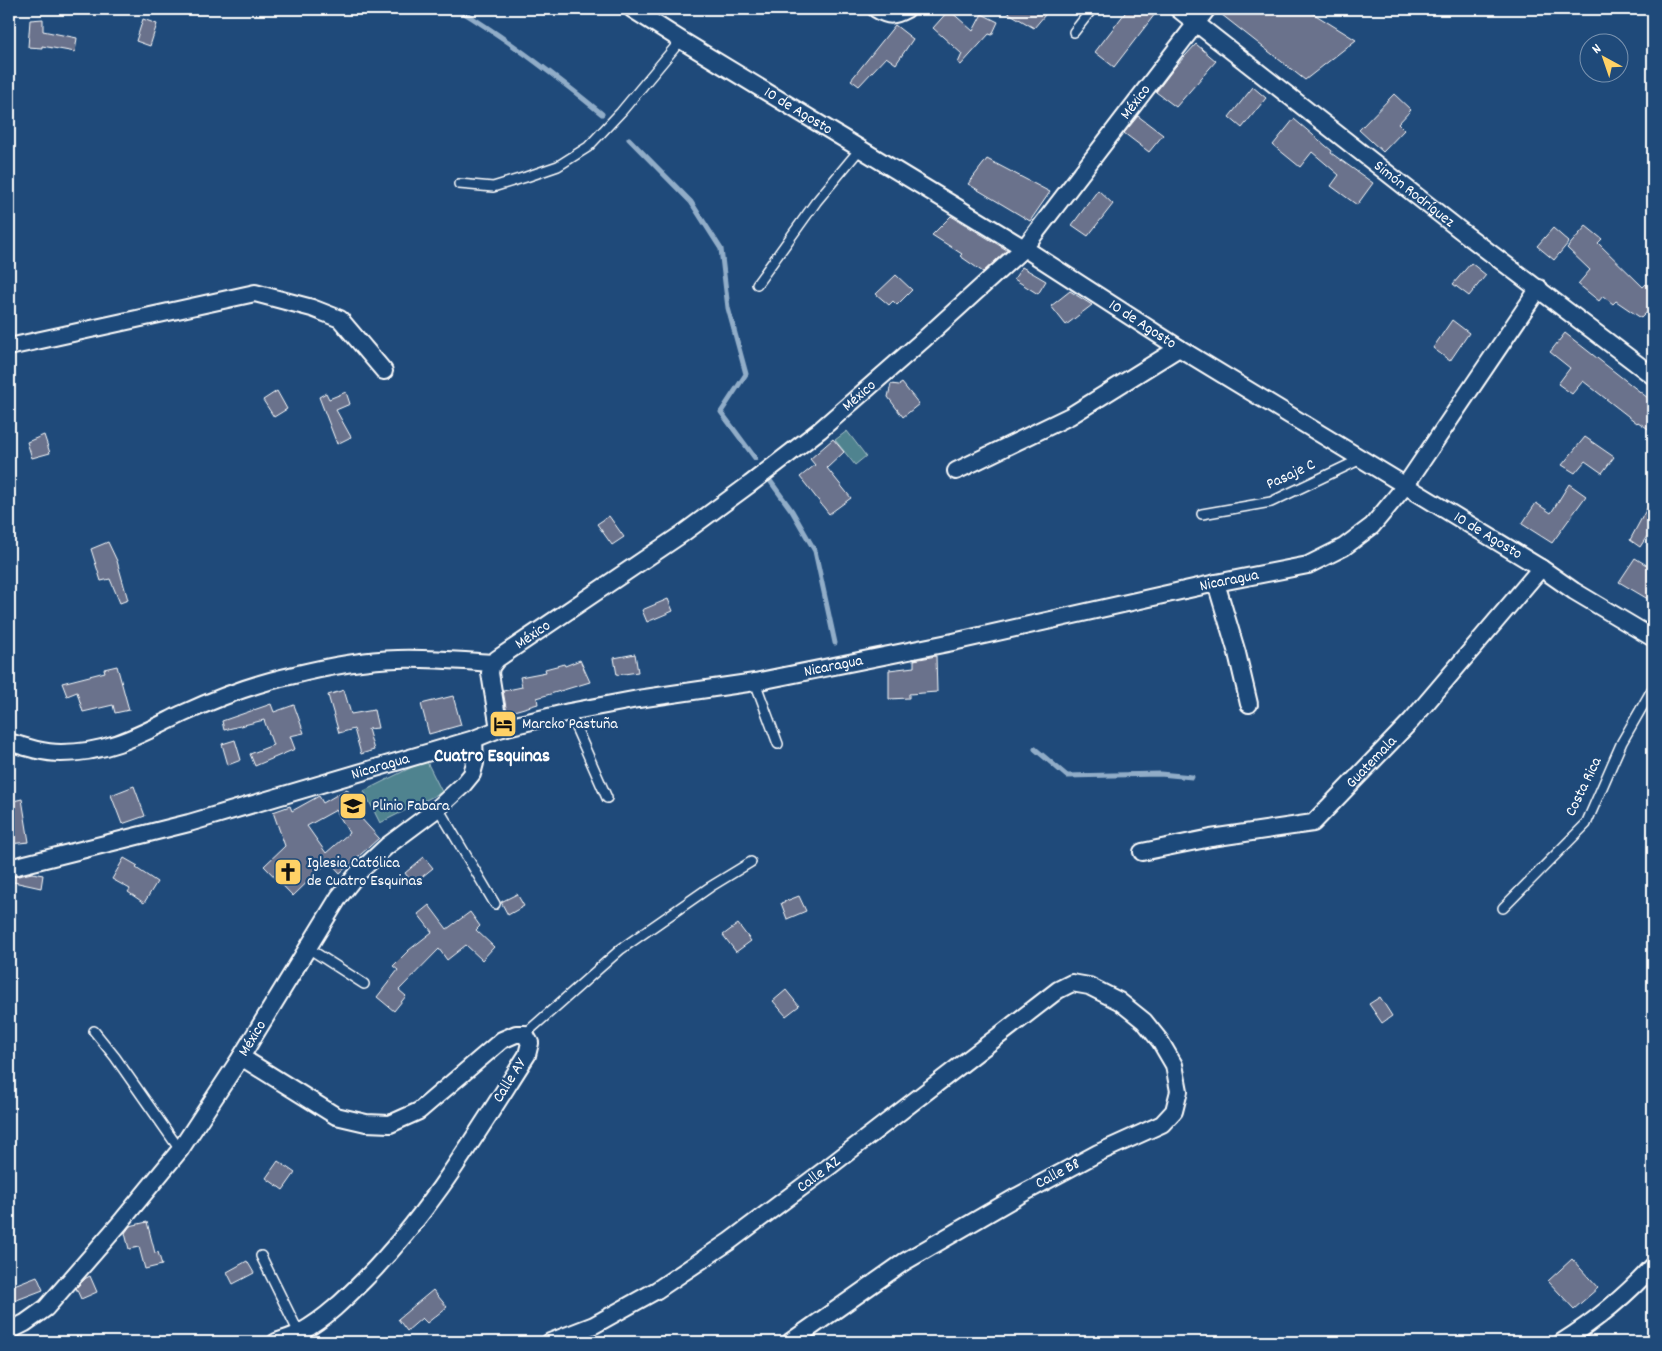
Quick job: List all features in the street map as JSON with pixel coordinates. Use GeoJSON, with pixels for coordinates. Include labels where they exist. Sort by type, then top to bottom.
{"type":"FeatureCollection","features":[{"type":"Feature","properties":{"kind":"street","name":"10 de Agosto"},"geometry":{"type":"LineString","coordinates":[[632,9],[1024,248],[1179,348],[1653,638]]}},
{"type":"Feature","properties":{"kind":"street"},"geometry":{"type":"LineString","coordinates":[[876,9],[883,13],[896,15],[907,9]]}},
{"type":"Feature","properties":{"kind":"street","name":"Simón Rodríguez"},"geometry":{"type":"LineString","coordinates":[[1178,9],[1460,230],[1653,376]]}},
{"type":"Feature","properties":{"kind":"street","name":"México"},"geometry":{"type":"LineString","coordinates":[[493,663],[682,534],[820,430],[1024,248],[1207,9]]}},
{"type":"Feature","properties":{"kind":"street","name":"Nicaragua"},"geometry":{"type":"LineString","coordinates":[[9,868],[189,823],[474,739],[499,729],[568,712],[638,699],[755,682],[953,642],[1216,583],[1308,565],[1344,548],[1372,526],[1404,486],[1539,288]]}},
{"type":"Feature","properties":{"kind":"street"},"geometry":{"type":"LineString","coordinates":[[9,347],[255,293],[312,308],[340,319],[384,371]]}},
{"type":"Feature","properties":{"kind":"street"},"geometry":{"type":"LineString","coordinates":[[956,471],[1070,416],[1179,348]]}},
{"type":"Feature","properties":{"kind":"street","name":"Guatemala"},"geometry":{"type":"LineString","coordinates":[[1142,852],[1211,838],[1313,823],[1411,721],[1541,568]]}},
{"type":"Feature","properties":{"kind":"street"},"geometry":{"type":"LineString","coordinates":[[1216,583],[1237,653],[1249,704]]}},
{"type":"Feature","properties":{"kind":"street"},"geometry":{"type":"LineString","coordinates":[[9,742],[59,753],[102,748],[132,738],[200,706],[254,686],[289,676],[363,662],[398,659],[493,663],[490,673],[499,729]]}},
{"type":"Feature","properties":{"kind":"street","name":"México"},"geometry":{"type":"LineString","coordinates":[[9,1331],[25,1323],[46,1308],[114,1231],[180,1150],[240,1058],[339,897],[358,873],[387,846],[438,808],[472,774],[475,763],[474,739]]}},
{"type":"Feature","properties":{"kind":"street","name":"Calle AZ"},"geometry":{"type":"LineString","coordinates":[[550,1342],[594,1325],[657,1290],[730,1241],[1058,990],[1072,983]]}},
{"type":"Feature","properties":{"kind":"street","name":"Calle B8"},"geometry":{"type":"LineString","coordinates":[[790,1342],[904,1262],[1098,1153],[1162,1124],[1174,1111],[1180,1091],[1174,1065],[1160,1041],[1144,1021],[1119,1001],[1089,986],[1072,983]]}},
{"type":"Feature","properties":{"kind":"street","name":"Calle AY"},"geometry":{"type":"LineString","coordinates":[[240,1058],[336,1116],[366,1123],[390,1124],[419,1112],[502,1040],[516,1034],[524,1034],[530,1042],[526,1055],[442,1188],[383,1261],[343,1302],[321,1319],[299,1333],[276,1342]]}},
{"type":"Feature","properties":{"kind":"street"},"geometry":{"type":"LineString","coordinates":[[1562,1342],[1578,1332],[1637,1284],[1653,1266]]}},
{"type":"Feature","properties":{"kind":"lane"},"geometry":{"type":"LineString","coordinates":[[1074,32],[1092,9]]}},
{"type":"Feature","properties":{"kind":"lane"},"geometry":{"type":"LineString","coordinates":[[460,184],[493,187],[558,166],[588,147],[621,112],[681,40]]}},
{"type":"Feature","properties":{"kind":"lane"},"geometry":{"type":"LineString","coordinates":[[757,284],[816,202],[860,149]]}},
{"type":"Feature","properties":{"kind":"lane","name":"Pasaje C"},"geometry":{"type":"LineString","coordinates":[[1202,514],[1272,502],[1360,459]]}},
{"type":"Feature","properties":{"kind":"lane"},"geometry":{"type":"LineString","coordinates":[[755,682],[778,744]]}},
{"type":"Feature","properties":{"kind":"lane","name":"Costa Rica"},"geometry":{"type":"LineString","coordinates":[[1503,908],[1586,824],[1622,742],[1653,688]]}},
{"type":"Feature","properties":{"kind":"lane"},"geometry":{"type":"LineString","coordinates":[[568,712],[607,798]]}},
{"type":"Feature","properties":{"kind":"lane"},"geometry":{"type":"LineString","coordinates":[[438,808],[495,904]]}},
{"type":"Feature","properties":{"kind":"lane"},"geometry":{"type":"LineString","coordinates":[[524,1034],[621,949],[710,887],[751,862]]}},
{"type":"Feature","properties":{"kind":"lane"},"geometry":{"type":"LineString","coordinates":[[308,948],[364,984]]}},
{"type":"Feature","properties":{"kind":"lane"},"geometry":{"type":"LineString","coordinates":[[94,1031],[115,1057],[180,1150]]}},
{"type":"Feature","properties":{"kind":"lane"},"geometry":{"type":"LineString","coordinates":[[261,1256],[299,1333]]}},
{"type":"Feature","properties":{"kind":"green space"},"geometry":{"type":"Polygon","coordinates":[[[847,431],[866,456],[855,465],[835,440],[847,431]]]}},
{"type":"Feature","properties":{"kind":"green space"},"geometry":{"type":"Polygon","coordinates":[[[426,760],[442,792],[380,823],[364,791],[426,760]]]}},
{"type":"Feature","properties":{"kind":"building"},"geometry":{"type":"Polygon","coordinates":[[[1002,9],[1050,9],[1034,28],[1002,9]]]}},
{"type":"Feature","properties":{"kind":"building"},"geometry":{"type":"Polygon","coordinates":[[[1128,9],[1148,9],[1155,14],[1114,67],[1095,52],[1128,9]]]}},
{"type":"Feature","properties":{"kind":"building"},"geometry":{"type":"Polygon","coordinates":[[[1217,9],[1306,9],[1356,40],[1305,80],[1217,11],[1217,9]]]}},
{"type":"Feature","properties":{"kind":"building"},"geometry":{"type":"Polygon","coordinates":[[[949,10],[973,31],[982,14],[998,22],[992,35],[989,34],[961,65],[958,63],[962,54],[933,28],[949,10]]]}},
{"type":"Feature","properties":{"kind":"building"},"geometry":{"type":"Polygon","coordinates":[[[43,19],[43,31],[77,38],[75,52],[42,46],[42,48],[28,47],[30,20],[43,19]]]}},
{"type":"Feature","properties":{"kind":"building"},"geometry":{"type":"Polygon","coordinates":[[[143,19],[157,24],[150,46],[136,41],[143,19]]]}},
{"type":"Feature","properties":{"kind":"building"},"geometry":{"type":"Polygon","coordinates":[[[895,25],[913,39],[896,64],[886,57],[859,86],[851,80],[895,25]]]}},
{"type":"Feature","properties":{"kind":"building"},"geometry":{"type":"Polygon","coordinates":[[[1196,44],[1216,61],[1176,107],[1156,92],[1196,44]]]}},
{"type":"Feature","properties":{"kind":"building"},"geometry":{"type":"Polygon","coordinates":[[[1253,87],[1266,98],[1242,128],[1229,117],[1253,87]]]}},
{"type":"Feature","properties":{"kind":"building"},"geometry":{"type":"Polygon","coordinates":[[[1394,94],[1411,110],[1398,124],[1404,130],[1383,152],[1359,130],[1394,94]]]}},
{"type":"Feature","properties":{"kind":"building"},"geometry":{"type":"Polygon","coordinates":[[[1138,116],[1163,135],[1149,152],[1124,133],[1138,116]]]}},
{"type":"Feature","properties":{"kind":"building"},"geometry":{"type":"Polygon","coordinates":[[[1294,119],[1332,151],[1331,153],[1373,183],[1357,205],[1331,186],[1339,175],[1312,152],[1300,167],[1273,145],[1294,119]]]}},
{"type":"Feature","properties":{"kind":"building"},"geometry":{"type":"Polygon","coordinates":[[[987,159],[1050,192],[1030,221],[968,184],[987,159]]]}},
{"type":"Feature","properties":{"kind":"building"},"geometry":{"type":"Polygon","coordinates":[[[1098,190],[1113,204],[1088,236],[1072,225],[1098,190]]]}},
{"type":"Feature","properties":{"kind":"building"},"geometry":{"type":"Polygon","coordinates":[[[951,216],[1007,250],[983,272],[960,256],[962,254],[932,235],[951,216]]]}},
{"type":"Feature","properties":{"kind":"building"},"geometry":{"type":"Polygon","coordinates":[[[1586,226],[1602,239],[1598,243],[1643,287],[1646,284],[1653,292],[1653,306],[1641,318],[1616,301],[1613,304],[1603,296],[1599,301],[1578,284],[1590,270],[1567,248],[1586,226]]]}},
{"type":"Feature","properties":{"kind":"building"},"geometry":{"type":"Polygon","coordinates":[[[1553,228],[1569,242],[1554,260],[1537,246],[1553,228]]]}},
{"type":"Feature","properties":{"kind":"building"},"geometry":{"type":"Polygon","coordinates":[[[1471,263],[1486,275],[1469,296],[1453,284],[1471,263]]]}},
{"type":"Feature","properties":{"kind":"building"},"geometry":{"type":"Polygon","coordinates":[[[1022,267],[1046,281],[1038,294],[1014,279],[1022,267]]]}},
{"type":"Feature","properties":{"kind":"building"},"geometry":{"type":"Polygon","coordinates":[[[896,275],[912,290],[897,305],[893,301],[889,305],[876,294],[896,275]]]}},
{"type":"Feature","properties":{"kind":"building"},"geometry":{"type":"Polygon","coordinates":[[[1070,291],[1092,305],[1066,325],[1051,306],[1070,291]]]}},
{"type":"Feature","properties":{"kind":"building"},"geometry":{"type":"Polygon","coordinates":[[[1452,320],[1469,333],[1450,361],[1433,348],[1452,320]]]}},
{"type":"Feature","properties":{"kind":"building"},"geometry":{"type":"Polygon","coordinates":[[[1565,333],[1653,402],[1653,432],[1637,423],[1583,381],[1572,394],[1558,384],[1570,368],[1550,352],[1565,333]]]}},
{"type":"Feature","properties":{"kind":"building"},"geometry":{"type":"Polygon","coordinates":[[[902,383],[919,404],[903,417],[888,397],[891,384],[899,385],[902,383]]]}},
{"type":"Feature","properties":{"kind":"building"},"geometry":{"type":"Polygon","coordinates":[[[277,391],[287,409],[274,417],[263,400],[277,391]]]}},
{"type":"Feature","properties":{"kind":"building"},"geometry":{"type":"Polygon","coordinates":[[[346,392],[350,404],[336,410],[351,437],[337,444],[319,397],[326,393],[329,399],[346,392]]]}},
{"type":"Feature","properties":{"kind":"building"},"geometry":{"type":"Polygon","coordinates":[[[44,435],[50,453],[32,458],[27,442],[44,435]]]}},
{"type":"Feature","properties":{"kind":"building"},"geometry":{"type":"Polygon","coordinates":[[[1585,437],[1614,457],[1602,473],[1585,461],[1575,473],[1562,465],[1585,437]]]}},
{"type":"Feature","properties":{"kind":"building"},"geometry":{"type":"Polygon","coordinates":[[[833,439],[844,452],[827,468],[851,498],[829,514],[800,477],[815,465],[810,459],[833,439]]]}},
{"type":"Feature","properties":{"kind":"building"},"geometry":{"type":"Polygon","coordinates":[[[1569,484],[1586,496],[1552,543],[1522,524],[1536,503],[1551,513],[1569,484]]]}},
{"type":"Feature","properties":{"kind":"building"},"geometry":{"type":"Polygon","coordinates":[[[1653,497],[1653,527],[1640,547],[1630,540],[1653,497]]]}},
{"type":"Feature","properties":{"kind":"building"},"geometry":{"type":"Polygon","coordinates":[[[609,516],[624,537],[612,545],[597,524],[609,516]]]}},
{"type":"Feature","properties":{"kind":"building"},"geometry":{"type":"Polygon","coordinates":[[[108,542],[117,561],[128,600],[120,603],[110,579],[101,581],[91,549],[108,542]]]}},
{"type":"Feature","properties":{"kind":"building"},"geometry":{"type":"Polygon","coordinates":[[[1635,558],[1653,569],[1653,602],[1619,582],[1635,558]]]}},
{"type":"Feature","properties":{"kind":"building"},"geometry":{"type":"Polygon","coordinates":[[[668,599],[673,611],[647,622],[642,610],[668,599]]]}},
{"type":"Feature","properties":{"kind":"building"},"geometry":{"type":"Polygon","coordinates":[[[635,654],[638,672],[617,675],[614,658],[635,654]]]}},
{"type":"Feature","properties":{"kind":"building"},"geometry":{"type":"Polygon","coordinates":[[[936,656],[937,692],[909,694],[909,698],[889,699],[889,670],[914,667],[914,660],[936,656]]]}},
{"type":"Feature","properties":{"kind":"building"},"geometry":{"type":"Polygon","coordinates":[[[580,660],[590,682],[537,698],[538,704],[507,713],[503,691],[522,687],[520,677],[546,672],[545,669],[564,664],[565,666],[580,660]]]}},
{"type":"Feature","properties":{"kind":"building"},"geometry":{"type":"Polygon","coordinates":[[[117,666],[129,710],[115,713],[113,705],[83,712],[77,692],[67,696],[62,683],[105,672],[104,669],[117,666]]]}},
{"type":"Feature","properties":{"kind":"building"},"geometry":{"type":"Polygon","coordinates":[[[344,690],[351,714],[374,710],[378,728],[368,729],[374,750],[361,754],[354,729],[339,733],[328,695],[344,690]]]}},
{"type":"Feature","properties":{"kind":"building"},"geometry":{"type":"Polygon","coordinates":[[[453,696],[461,725],[429,734],[421,704],[453,696]]]}},
{"type":"Feature","properties":{"kind":"building"},"geometry":{"type":"Polygon","coordinates":[[[271,704],[274,712],[294,705],[304,733],[290,736],[295,749],[255,766],[250,754],[273,745],[264,720],[224,730],[222,721],[271,704]]]}},
{"type":"Feature","properties":{"kind":"building"},"geometry":{"type":"Polygon","coordinates":[[[235,740],[241,760],[228,765],[222,744],[235,740]]]}},
{"type":"Feature","properties":{"kind":"building"},"geometry":{"type":"Polygon","coordinates":[[[134,786],[145,816],[122,824],[111,795],[134,786]]]}},
{"type":"Feature","properties":{"kind":"building"},"geometry":{"type":"Polygon","coordinates":[[[347,789],[361,814],[359,816],[379,838],[340,873],[329,861],[293,896],[264,866],[285,846],[273,812],[290,806],[292,811],[319,796],[323,803],[347,789]],[[336,810],[307,826],[326,853],[349,833],[336,810]]]}},
{"type":"Feature","properties":{"kind":"building"},"geometry":{"type":"Polygon","coordinates":[[[22,799],[29,842],[9,844],[9,802],[22,799]]]}},
{"type":"Feature","properties":{"kind":"building"},"geometry":{"type":"Polygon","coordinates":[[[424,857],[433,868],[413,884],[405,873],[424,857]]]}},
{"type":"Feature","properties":{"kind":"building"},"geometry":{"type":"Polygon","coordinates":[[[124,858],[138,866],[136,868],[157,882],[144,903],[128,892],[130,889],[112,879],[124,858]]]}},
{"type":"Feature","properties":{"kind":"building"},"geometry":{"type":"Polygon","coordinates":[[[32,873],[43,875],[41,888],[9,881],[9,878],[32,873]]]}},
{"type":"Feature","properties":{"kind":"building"},"geometry":{"type":"Polygon","coordinates":[[[517,894],[524,906],[508,915],[501,902],[517,894]]]}},
{"type":"Feature","properties":{"kind":"building"},"geometry":{"type":"Polygon","coordinates":[[[799,896],[806,911],[787,919],[781,903],[799,896]]]}},
{"type":"Feature","properties":{"kind":"building"},"geometry":{"type":"Polygon","coordinates":[[[429,905],[447,929],[470,912],[480,926],[476,930],[494,947],[482,960],[466,945],[447,960],[439,949],[399,990],[406,996],[394,1011],[377,997],[398,970],[393,966],[409,950],[432,932],[418,914],[429,905]]]}},
{"type":"Feature","properties":{"kind":"building"},"geometry":{"type":"Polygon","coordinates":[[[738,924],[751,941],[736,952],[723,935],[738,924]]]}},
{"type":"Feature","properties":{"kind":"building"},"geometry":{"type":"Polygon","coordinates":[[[786,990],[799,1006],[786,1016],[773,1001],[786,990]]]}},
{"type":"Feature","properties":{"kind":"building"},"geometry":{"type":"Polygon","coordinates":[[[1380,997],[1392,1016],[1382,1023],[1369,1004],[1380,997]]]}},
{"type":"Feature","properties":{"kind":"building"},"geometry":{"type":"Polygon","coordinates":[[[278,1161],[295,1173],[283,1190],[266,1178],[278,1161]]]}},
{"type":"Feature","properties":{"kind":"building"},"geometry":{"type":"Polygon","coordinates":[[[147,1222],[155,1253],[158,1252],[162,1265],[145,1269],[139,1247],[129,1249],[125,1233],[130,1226],[147,1222]]]}},
{"type":"Feature","properties":{"kind":"building"},"geometry":{"type":"Polygon","coordinates":[[[1572,1259],[1598,1288],[1574,1309],[1548,1281],[1572,1259]]]}},
{"type":"Feature","properties":{"kind":"building"},"geometry":{"type":"Polygon","coordinates":[[[247,1261],[254,1273],[233,1284],[227,1272],[247,1261]]]}},
{"type":"Feature","properties":{"kind":"building"},"geometry":{"type":"Polygon","coordinates":[[[37,1276],[43,1290],[9,1303],[9,1287],[37,1276]]]}},
{"type":"Feature","properties":{"kind":"building"},"geometry":{"type":"Polygon","coordinates":[[[90,1276],[97,1292],[81,1299],[76,1288],[90,1276]]]}},
{"type":"Feature","properties":{"kind":"building"},"geometry":{"type":"Polygon","coordinates":[[[433,1290],[447,1307],[427,1323],[422,1318],[407,1331],[398,1319],[433,1290]]]}},
{"type":"Feature","properties":{"kind":"waterway"},"geometry":{"type":"LineString","coordinates":[[154,9],[180,9]]}},
{"type":"Feature","properties":{"kind":"waterway"},"geometry":{"type":"LineString","coordinates":[[359,9],[386,13],[389,9]]}},
{"type":"Feature","properties":{"kind":"waterway"},"geometry":{"type":"LineString","coordinates":[[458,9],[532,59],[602,114]]}},
{"type":"Feature","properties":{"kind":"waterway"},"geometry":{"type":"LineString","coordinates":[[629,139],[691,202],[721,249],[728,308],[746,374],[721,412],[755,458]]}},
{"type":"Feature","properties":{"kind":"waterway"},"geometry":{"type":"LineString","coordinates":[[771,482],[792,511],[815,551],[835,643]]}},
{"type":"Feature","properties":{"kind":"waterway"},"geometry":{"type":"LineString","coordinates":[[1035,749],[1067,776],[1160,774],[1192,777]]}},
{"type":"Feature","properties":{"kind":"place","name":"Marcko Pastuña"},"geometry":{"type":"Point","coordinates":[503,724]}},
{"type":"Feature","properties":{"kind":"place","name":"Plinio Fabara"},"geometry":{"type":"Point","coordinates":[353,806]}},
{"type":"Feature","properties":{"kind":"place","name":"Iglesia Católica de Cuatro Esquinas"},"geometry":{"type":"Point","coordinates":[288,872]}},
{"type":"Feature","properties":{"kind":"district","name":"Cuatro Esquinas"},"geometry":{"type":"Point","coordinates":[492,757]}}]}
